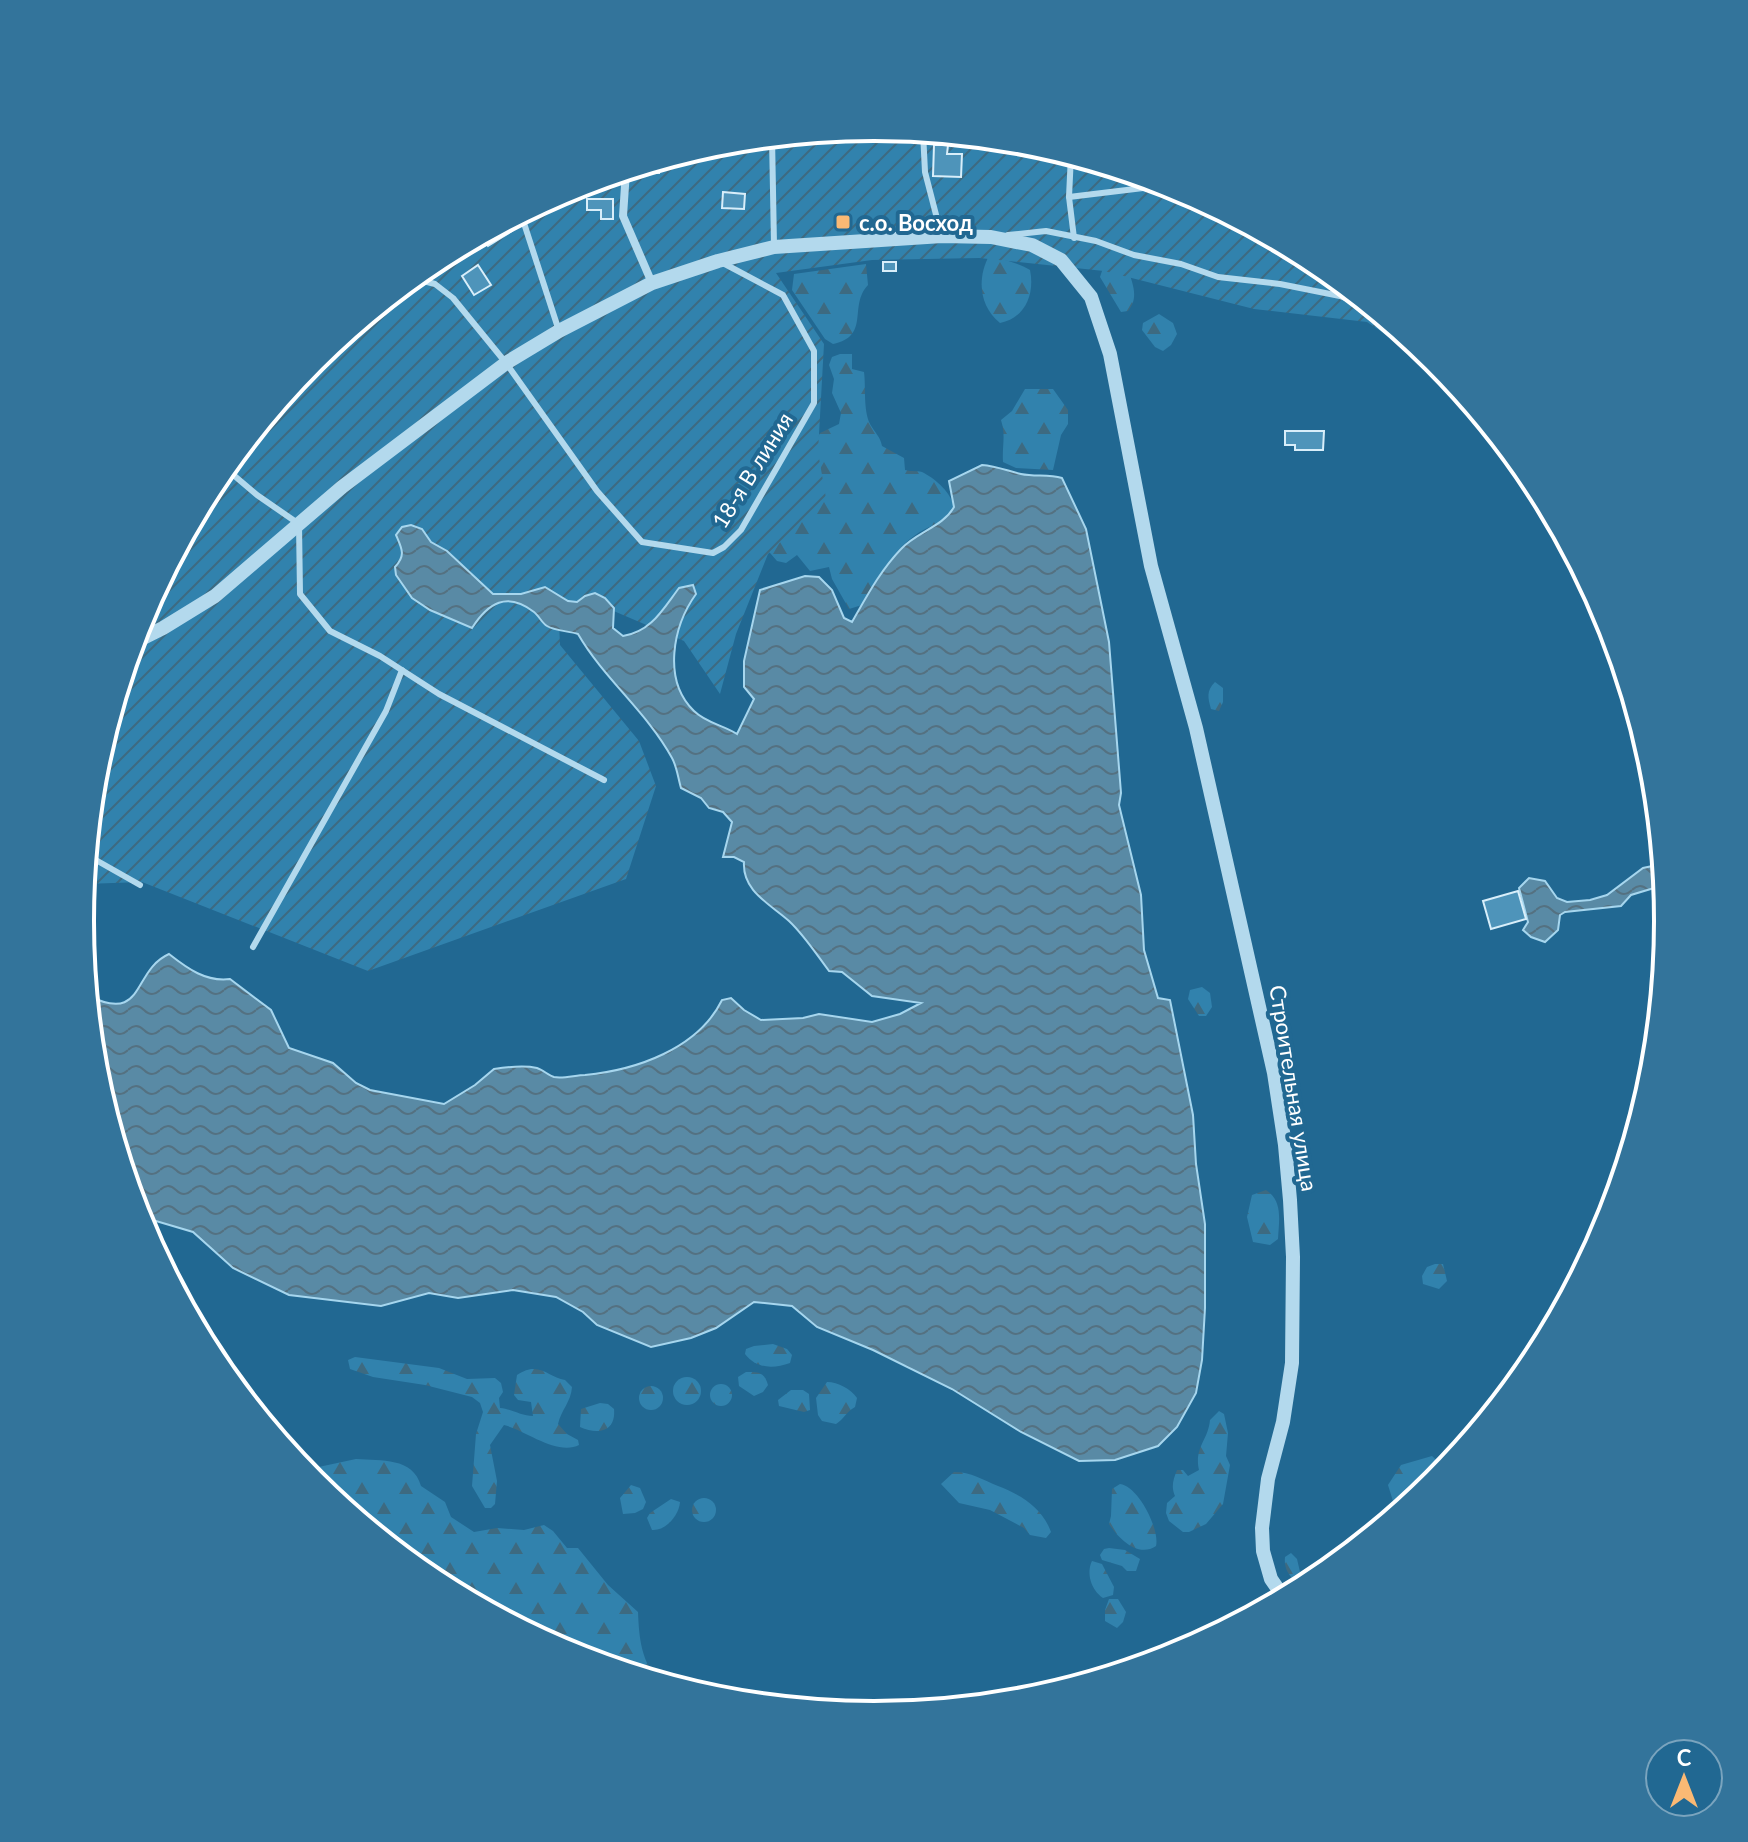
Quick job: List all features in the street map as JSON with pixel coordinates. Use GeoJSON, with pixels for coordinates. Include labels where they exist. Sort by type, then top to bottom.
{"type":"FeatureCollection","features":[{"type":"Feature","properties":{"kind":"street"},"geometry":{"type":"LineString","coordinates":[[625,181],[623,216],[652,283]]}},
{"type":"Feature","properties":{"kind":"street","name":"Строительная улица"},"geometry":{"type":"LineString","coordinates":[[148,635],[215,596],[342,487],[506,363],[559,331],[652,283],[718,261],[774,247],[942,236],[991,237],[1032,245],[1061,260],[1091,297],[1110,354],[1151,566],[1196,728],[1264,1023],[1285,1145],[1293,1257],[1292,1363],[1283,1422],[1268,1479],[1262,1528],[1263,1551],[1271,1579],[1277,1588]]}},
{"type":"Feature","properties":{"kind":"lane"},"geometry":{"type":"LineString","coordinates":[[924,143],[925,172],[942,236]]}},
{"type":"Feature","properties":{"kind":"lane"},"geometry":{"type":"LineString","coordinates":[[772,148],[774,247]]}},
{"type":"Feature","properties":{"kind":"lane"},"geometry":{"type":"LineString","coordinates":[[1070,167],[1069,197],[1074,238]]}},
{"type":"Feature","properties":{"kind":"lane"},"geometry":{"type":"LineString","coordinates":[[1069,197],[1141,188]]}},
{"type":"Feature","properties":{"kind":"lane"},"geometry":{"type":"LineString","coordinates":[[524,224],[559,331]]}},
{"type":"Feature","properties":{"kind":"lane"},"geometry":{"type":"LineString","coordinates":[[991,237],[1046,231],[1096,241],[1134,255],[1181,264],[1218,277],[1280,284],[1341,296]]}},
{"type":"Feature","properties":{"kind":"lane","name":"18-я В линия"},"geometry":{"type":"LineString","coordinates":[[427,282],[435,284],[453,298],[506,363],[597,491],[642,542],[713,553],[741,530],[814,403],[814,351],[791,306],[783,295],[718,261]]}},
{"type":"Feature","properties":{"kind":"lane"},"geometry":{"type":"LineString","coordinates":[[234,475],[299,524],[300,594],[330,631],[380,656],[439,694],[604,780]]}},
{"type":"Feature","properties":{"kind":"lane"},"geometry":{"type":"LineString","coordinates":[[253,947],[386,711],[402,670]]}},
{"type":"Feature","properties":{"kind":"lane"},"geometry":{"type":"LineString","coordinates":[[97,861],[140,885]]}},
{"type":"Feature","properties":{"kind":"green space"},"geometry":{"type":"Polygon","coordinates":[[[823,143],[925,143],[1026,156],[1125,182],[1219,221],[1307,272],[1392,339],[1367,322],[1254,309],[1104,271],[979,258],[872,260],[776,273],[824,344],[818,452],[826,498],[768,554],[736,634],[720,694],[684,641],[609,609],[558,601],[560,645],[639,741],[656,786],[626,879],[368,971],[142,882],[95,884],[109,769],[135,670],[153,623],[174,576],[225,488],[255,446],[322,369],[399,302],[484,246],[576,200],[623,182],[722,156],[823,143]]]}},
{"type":"Feature","properties":{"kind":"green space"},"geometry":{"type":"Polygon","coordinates":[[[989,256],[1030,270],[1031,288],[1026,304],[1016,316],[1000,323],[988,308],[982,291],[983,273],[989,256]]]}},
{"type":"Feature","properties":{"kind":"green space"},"geometry":{"type":"Polygon","coordinates":[[[866,264],[868,285],[859,302],[856,327],[845,340],[833,344],[825,339],[792,290],[794,274],[866,264]]]}},
{"type":"Feature","properties":{"kind":"green space"},"geometry":{"type":"Polygon","coordinates":[[[1104,265],[1128,269],[1134,296],[1128,311],[1121,312],[1100,277],[1104,265]]]}},
{"type":"Feature","properties":{"kind":"green space"},"geometry":{"type":"Polygon","coordinates":[[[1159,314],[1173,323],[1177,334],[1163,351],[1155,347],[1142,330],[1143,323],[1159,314]]]}},
{"type":"Feature","properties":{"kind":"green space"},"geometry":{"type":"Polygon","coordinates":[[[852,354],[852,369],[864,372],[868,418],[882,446],[904,458],[905,470],[922,472],[938,483],[947,492],[954,507],[941,521],[920,532],[898,550],[862,605],[849,609],[832,579],[829,567],[810,571],[797,555],[786,563],[777,561],[764,546],[820,433],[839,424],[841,413],[832,393],[834,379],[829,365],[832,357],[852,354]]]}},
{"type":"Feature","properties":{"kind":"green space"},"geometry":{"type":"Polygon","coordinates":[[[1025,389],[1053,389],[1068,410],[1068,424],[1061,435],[1053,470],[1016,468],[1003,462],[1001,420],[1012,411],[1025,389]]]}},
{"type":"Feature","properties":{"kind":"green space"},"geometry":{"type":"Polygon","coordinates":[[[1215,682],[1223,688],[1219,711],[1211,709],[1209,698],[1210,688],[1215,682]]]}},
{"type":"Feature","properties":{"kind":"green space"},"geometry":{"type":"Polygon","coordinates":[[[1202,987],[1210,993],[1212,1007],[1206,1016],[1199,1016],[1188,999],[1190,990],[1202,987]]]}},
{"type":"Feature","properties":{"kind":"green space"},"geometry":{"type":"Polygon","coordinates":[[[1266,1190],[1278,1205],[1279,1212],[1278,1239],[1270,1245],[1253,1242],[1247,1217],[1252,1195],[1266,1190]]]}},
{"type":"Feature","properties":{"kind":"green space"},"geometry":{"type":"Polygon","coordinates":[[[1443,1264],[1447,1281],[1439,1289],[1423,1284],[1422,1276],[1427,1267],[1443,1264]]]}},
{"type":"Feature","properties":{"kind":"green space"},"geometry":{"type":"Polygon","coordinates":[[[773,1344],[787,1349],[792,1355],[790,1363],[766,1366],[755,1363],[745,1354],[746,1349],[754,1346],[773,1344]]]}},
{"type":"Feature","properties":{"kind":"green space"},"geometry":{"type":"Polygon","coordinates":[[[355,1357],[439,1368],[467,1379],[495,1378],[501,1383],[503,1392],[499,1398],[500,1408],[529,1416],[533,1416],[531,1402],[518,1400],[514,1395],[517,1375],[538,1369],[565,1380],[572,1387],[558,1424],[578,1440],[579,1445],[570,1448],[551,1445],[504,1425],[490,1445],[497,1481],[495,1504],[485,1508],[472,1486],[476,1434],[483,1412],[480,1403],[472,1397],[425,1385],[373,1377],[350,1369],[348,1360],[355,1357]]]}},
{"type":"Feature","properties":{"kind":"green space"},"geometry":{"type":"Polygon","coordinates":[[[746,1372],[765,1377],[768,1385],[763,1392],[754,1396],[739,1386],[738,1377],[746,1372]]]}},
{"type":"Feature","properties":{"kind":"green space"},"geometry":{"type":"Polygon","coordinates":[[[687,1377],[697,1381],[701,1391],[697,1401],[687,1405],[677,1401],[673,1391],[677,1381],[687,1377]]]}},
{"type":"Feature","properties":{"kind":"green space"},"geometry":{"type":"Polygon","coordinates":[[[827,1382],[844,1387],[857,1398],[855,1407],[836,1424],[822,1421],[818,1415],[816,1398],[827,1382]]]}},
{"type":"Feature","properties":{"kind":"green space"},"geometry":{"type":"Polygon","coordinates":[[[721,1384],[729,1387],[732,1395],[729,1403],[721,1406],[713,1403],[710,1395],[713,1387],[721,1384]]]}},
{"type":"Feature","properties":{"kind":"green space"},"geometry":{"type":"Polygon","coordinates":[[[651,1386],[660,1389],[663,1398],[660,1407],[651,1410],[642,1407],[639,1398],[642,1389],[651,1386]]]}},
{"type":"Feature","properties":{"kind":"green space"},"geometry":{"type":"Polygon","coordinates":[[[791,1390],[803,1390],[809,1394],[810,1410],[804,1412],[779,1406],[778,1400],[791,1390]]]}},
{"type":"Feature","properties":{"kind":"green space"},"geometry":{"type":"Polygon","coordinates":[[[600,1403],[614,1409],[609,1427],[593,1431],[580,1427],[581,1409],[600,1403]]]}},
{"type":"Feature","properties":{"kind":"green space"},"geometry":{"type":"Polygon","coordinates":[[[1219,1411],[1224,1414],[1228,1433],[1226,1456],[1230,1465],[1223,1504],[1206,1524],[1183,1532],[1169,1521],[1166,1513],[1167,1503],[1175,1496],[1174,1477],[1177,1470],[1183,1470],[1188,1476],[1199,1470],[1200,1450],[1210,1420],[1219,1411]]]}},
{"type":"Feature","properties":{"kind":"green space"},"geometry":{"type":"Polygon","coordinates":[[[1432,1456],[1437,1461],[1393,1502],[1388,1485],[1401,1465],[1432,1456]]]}},
{"type":"Feature","properties":{"kind":"green space"},"geometry":{"type":"Polygon","coordinates":[[[356,1459],[395,1462],[411,1470],[421,1486],[445,1502],[451,1517],[474,1532],[497,1528],[524,1530],[544,1525],[567,1548],[578,1548],[608,1585],[638,1612],[640,1640],[650,1668],[576,1642],[484,1596],[399,1540],[317,1467],[356,1459]]]}},
{"type":"Feature","properties":{"kind":"green space"},"geometry":{"type":"Polygon","coordinates":[[[954,1472],[977,1477],[1023,1498],[1042,1516],[1051,1532],[1046,1538],[1030,1535],[1024,1528],[990,1510],[959,1503],[941,1484],[954,1472]]]}},
{"type":"Feature","properties":{"kind":"green space"},"geometry":{"type":"Polygon","coordinates":[[[1120,1484],[1134,1492],[1146,1509],[1155,1529],[1156,1546],[1142,1550],[1136,1548],[1124,1541],[1109,1524],[1112,1489],[1120,1484]]]}},
{"type":"Feature","properties":{"kind":"green space"},"geometry":{"type":"Polygon","coordinates":[[[631,1485],[640,1488],[646,1502],[643,1509],[623,1514],[620,1498],[631,1485]]]}},
{"type":"Feature","properties":{"kind":"green space"},"geometry":{"type":"Polygon","coordinates":[[[704,1498],[712,1502],[716,1510],[712,1518],[704,1522],[696,1518],[692,1510],[696,1502],[704,1498]]]}},
{"type":"Feature","properties":{"kind":"green space"},"geometry":{"type":"Polygon","coordinates":[[[671,1499],[680,1502],[674,1517],[662,1528],[652,1530],[647,1518],[650,1513],[671,1499]]]}},
{"type":"Feature","properties":{"kind":"green space"},"geometry":{"type":"Polygon","coordinates":[[[1109,1548],[1125,1550],[1140,1559],[1136,1571],[1127,1571],[1122,1566],[1102,1560],[1100,1555],[1109,1548]]]}},
{"type":"Feature","properties":{"kind":"green space"},"geometry":{"type":"Polygon","coordinates":[[[1291,1553],[1297,1559],[1300,1572],[1293,1579],[1288,1572],[1285,1557],[1291,1553]]]}},
{"type":"Feature","properties":{"kind":"green space"},"geometry":{"type":"Polygon","coordinates":[[[1092,1561],[1102,1564],[1114,1587],[1113,1595],[1103,1598],[1095,1591],[1090,1576],[1092,1561]]]}},
{"type":"Feature","properties":{"kind":"green space"},"geometry":{"type":"Polygon","coordinates":[[[1109,1599],[1118,1599],[1126,1612],[1117,1628],[1105,1621],[1109,1599]]]}},
{"type":"Feature","properties":{"kind":"water"},"geometry":{"type":"Polygon","coordinates":[[[982,465],[1026,475],[1062,478],[1086,529],[1109,642],[1121,793],[1119,805],[1141,895],[1144,950],[1158,998],[1170,1000],[1193,1115],[1205,1224],[1205,1308],[1202,1360],[1196,1393],[1177,1427],[1158,1446],[1115,1460],[1079,1461],[1021,1432],[952,1389],[873,1350],[817,1327],[792,1306],[754,1302],[716,1328],[691,1338],[651,1347],[597,1325],[583,1312],[556,1297],[513,1290],[458,1298],[429,1293],[381,1306],[289,1295],[233,1268],[193,1232],[154,1221],[121,1123],[109,1073],[99,1000],[119,1004],[129,1000],[148,972],[169,954],[205,976],[230,979],[271,1010],[289,1048],[333,1063],[356,1083],[370,1090],[444,1104],[494,1069],[532,1067],[561,1078],[605,1072],[644,1062],[682,1044],[698,1032],[722,1000],[731,998],[761,1020],[819,1014],[872,1022],[900,1014],[921,1003],[872,996],[842,972],[829,971],[795,927],[752,889],[744,862],[734,857],[723,857],[732,822],[723,812],[709,808],[701,798],[681,788],[674,761],[662,741],[600,666],[578,634],[550,628],[534,612],[515,602],[492,606],[472,628],[430,610],[412,598],[396,575],[395,567],[402,552],[396,535],[402,527],[411,525],[422,529],[431,542],[447,551],[493,594],[521,594],[545,587],[568,601],[577,602],[595,593],[614,608],[613,628],[623,636],[649,625],[679,588],[693,585],[696,594],[681,621],[674,653],[678,684],[694,711],[737,734],[754,699],[744,687],[744,661],[760,590],[805,576],[819,577],[832,590],[844,618],[852,622],[893,557],[907,543],[943,520],[954,507],[949,481],[982,465]]]}},
{"type":"Feature","properties":{"kind":"water"},"geometry":{"type":"Polygon","coordinates":[[[1652,866],[1653,888],[1631,895],[1621,906],[1565,912],[1560,915],[1558,930],[1545,942],[1523,930],[1528,922],[1519,888],[1529,878],[1545,881],[1557,898],[1567,902],[1590,900],[1607,895],[1643,868],[1652,866]]]}},
{"type":"Feature","properties":{"kind":"building"},"geometry":{"type":"Polygon","coordinates":[[[934,145],[948,145],[947,154],[962,154],[961,177],[933,176],[934,145]]]}},
{"type":"Feature","properties":{"kind":"building"},"geometry":{"type":"Polygon","coordinates":[[[723,192],[745,194],[744,209],[722,208],[723,192]]]}},
{"type":"Feature","properties":{"kind":"building"},"geometry":{"type":"Polygon","coordinates":[[[587,199],[613,199],[613,219],[601,219],[601,210],[587,210],[587,199]]]}},
{"type":"Feature","properties":{"kind":"building"},"geometry":{"type":"Polygon","coordinates":[[[883,262],[896,262],[896,271],[883,271],[883,262]]]}},
{"type":"Feature","properties":{"kind":"building"},"geometry":{"type":"Polygon","coordinates":[[[478,265],[491,285],[474,295],[462,276],[478,265]]]}},
{"type":"Feature","properties":{"kind":"building"},"geometry":{"type":"Polygon","coordinates":[[[1285,431],[1324,431],[1323,450],[1295,450],[1295,445],[1285,445],[1285,431]]]}},
{"type":"Feature","properties":{"kind":"building"},"geometry":{"type":"Polygon","coordinates":[[[1518,891],[1526,919],[1491,929],[1483,901],[1518,891]]]}},
{"type":"Feature","properties":{"kind":"place","name":"с.о. Восход"},"geometry":{"type":"Point","coordinates":[843,222]}}]}
